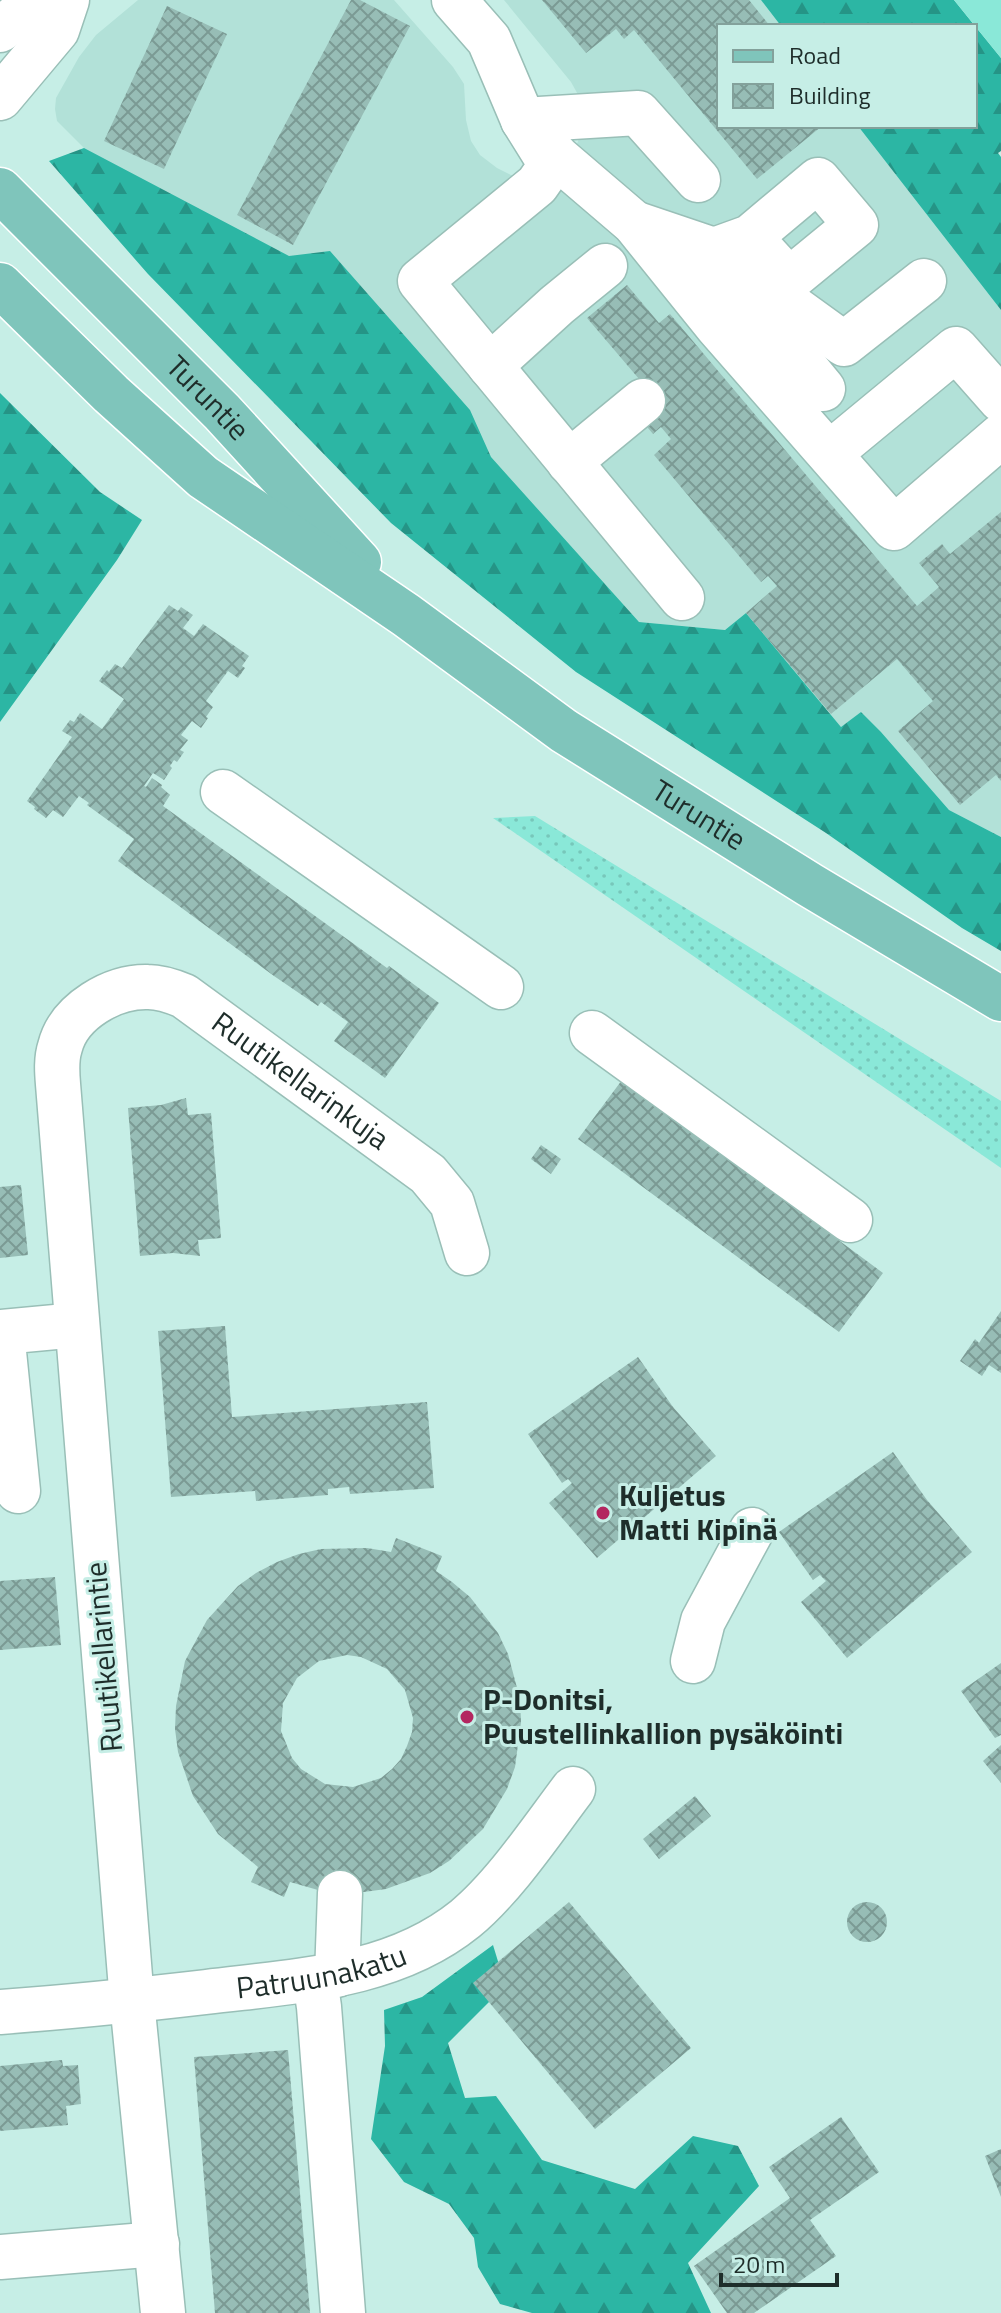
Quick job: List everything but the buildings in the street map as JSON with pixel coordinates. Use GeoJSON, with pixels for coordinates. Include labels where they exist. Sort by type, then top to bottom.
{"type":"FeatureCollection","features":[{"type":"Feature","properties":{"kind":"main road","name":"Turuntie"},"geometry":{"type":"LineString","coordinates":[[0,190],[222,412],[406,615]]}},
{"type":"Feature","properties":{"kind":"main road","name":"Turuntie"},"geometry":{"type":"LineString","coordinates":[[0,285],[118,401],[203,477],[406,615],[564,731],[810,885],[1001,999]]}},
{"type":"Feature","properties":{"kind":"street"},"geometry":{"type":"LineString","coordinates":[[0,30],[32,4],[43,0]]}},
{"type":"Feature","properties":{"kind":"street"},"geometry":{"type":"LineString","coordinates":[[0,98],[57,30],[67,0]]}},
{"type":"Feature","properties":{"kind":"street"},"geometry":{"type":"LineString","coordinates":[[454,0],[489,40],[523,120],[551,165],[537,185],[420,281],[682,598]]}},
{"type":"Feature","properties":{"kind":"street"},"geometry":{"type":"LineString","coordinates":[[523,120],[638,113],[698,180]]}},
{"type":"Feature","properties":{"kind":"street"},"geometry":{"type":"LineString","coordinates":[[523,120],[558,158],[634,223],[697,276],[781,338],[823,389]]}},
{"type":"Feature","properties":{"kind":"street"},"geometry":{"type":"LineString","coordinates":[[634,223],[732,244],[844,344],[924,281]]}},
{"type":"Feature","properties":{"kind":"street"},"geometry":{"type":"LineString","coordinates":[[634,223],[717,326],[894,528],[1001,436]]}},
{"type":"Feature","properties":{"kind":"street"},"geometry":{"type":"LineString","coordinates":[[490,366],[605,266]]}},
{"type":"Feature","properties":{"kind":"street"},"geometry":{"type":"LineString","coordinates":[[830,453],[956,349],[1001,400]]}},
{"type":"Feature","properties":{"kind":"street"},"geometry":{"type":"LineString","coordinates":[[569,462],[643,401]]}},
{"type":"Feature","properties":{"kind":"street"},"geometry":{"type":"LineString","coordinates":[[223,792],[501,987]]}},
{"type":"Feature","properties":{"kind":"street","name":"Ruutikellarinkuja"},"geometry":{"type":"LineString","coordinates":[[87,1009],[118,991],[137,987],[168,989],[184,996],[428,1174],[452,1203],[467,1253]]}},
{"type":"Feature","properties":{"kind":"street","name":"Ruutikellarintie"},"geometry":{"type":"LineString","coordinates":[[87,1009],[65,1032],[59,1047],[57,1068],[132,2001],[163,2313]]}},
{"type":"Feature","properties":{"kind":"street"},"geometry":{"type":"LineString","coordinates":[[592,1033],[850,1220]]}},
{"type":"Feature","properties":{"kind":"street"},"geometry":{"type":"LineString","coordinates":[[18,1491],[2,1332],[77,1325]]}},
{"type":"Feature","properties":{"kind":"street"},"geometry":{"type":"LineString","coordinates":[[693,1661],[703,1621],[752,1530]]}},
{"type":"Feature","properties":{"kind":"street","name":"Patruunakatu"},"geometry":{"type":"LineString","coordinates":[[0,2012],[87,2006],[326,1977],[400,1957],[428,1945],[490,1896],[573,1789]]}},
{"type":"Feature","properties":{"kind":"street"},"geometry":{"type":"LineString","coordinates":[[340,1893],[319,2007],[343,2313]]}},
{"type":"Feature","properties":{"kind":"street"},"geometry":{"type":"LineString","coordinates":[[0,2257],[157,2244]]}},
{"type":"Feature","properties":{"kind":"shaded area"},"geometry":{"type":"Polygon","coordinates":[[[138,0],[394,0],[453,67],[464,84],[466,120],[471,141],[480,155],[511,175],[529,177],[575,149],[582,131],[581,100],[571,82],[504,0],[761,0],[779,24],[717,24],[717,128],[860,128],[1001,310],[1001,837],[949,810],[862,713],[841,727],[746,613],[725,630],[639,622],[84,148],[57,121],[56,98],[79,57],[96,35],[138,0]]]}},
{"type":"Feature","properties":{"kind":"green space"},"geometry":{"type":"Polygon","coordinates":[[[761,0],[954,0],[973,24],[779,24],[761,0]]]}},
{"type":"Feature","properties":{"kind":"green space"},"geometry":{"type":"Polygon","coordinates":[[[954,0],[1001,0],[1001,58],[977,28],[977,24],[973,24],[954,0]]]}},
{"type":"Feature","properties":{"kind":"green space"},"geometry":{"type":"Polygon","coordinates":[[[977,28],[1001,58],[1001,151],[998,153],[1001,157],[1001,310],[860,128],[977,128],[977,28]]]}},
{"type":"Feature","properties":{"kind":"green space"},"geometry":{"type":"Polygon","coordinates":[[[84,148],[289,256],[330,251],[470,410],[491,457],[639,622],[725,630],[746,613],[841,727],[861,712],[949,810],[1001,837],[1001,951],[962,928],[826,833],[576,672],[391,523],[148,274],[49,161],[84,148]]]}},
{"type":"Feature","properties":{"kind":"green space"},"geometry":{"type":"Polygon","coordinates":[[[0,393],[100,492],[142,520],[117,560],[0,722],[0,393]]]}},
{"type":"Feature","properties":{"kind":"green space"},"geometry":{"type":"Polygon","coordinates":[[[535,816],[1001,1101],[1001,1168],[493,818],[535,816]]]}},
{"type":"Feature","properties":{"kind":"green space"},"geometry":{"type":"Polygon","coordinates":[[[493,1945],[504,1981],[492,1999],[448,2043],[465,2098],[496,2096],[542,2160],[635,2189],[693,2136],[738,2146],[759,2186],[688,2263],[711,2313],[532,2313],[500,2304],[478,2267],[474,2238],[449,2204],[404,2182],[371,2139],[385,2046],[384,2010],[422,1997],[493,1945]]]}},
{"type":"Feature","properties":{"kind":"place","name":"Kuljetus Matti Kipinä"},"geometry":{"type":"Point","coordinates":[603,1513]}},
{"type":"Feature","properties":{"kind":"place","name":"P-Donitsi, Puustellinkallion pysäköinti"},"geometry":{"type":"Point","coordinates":[467,1717]}}]}
